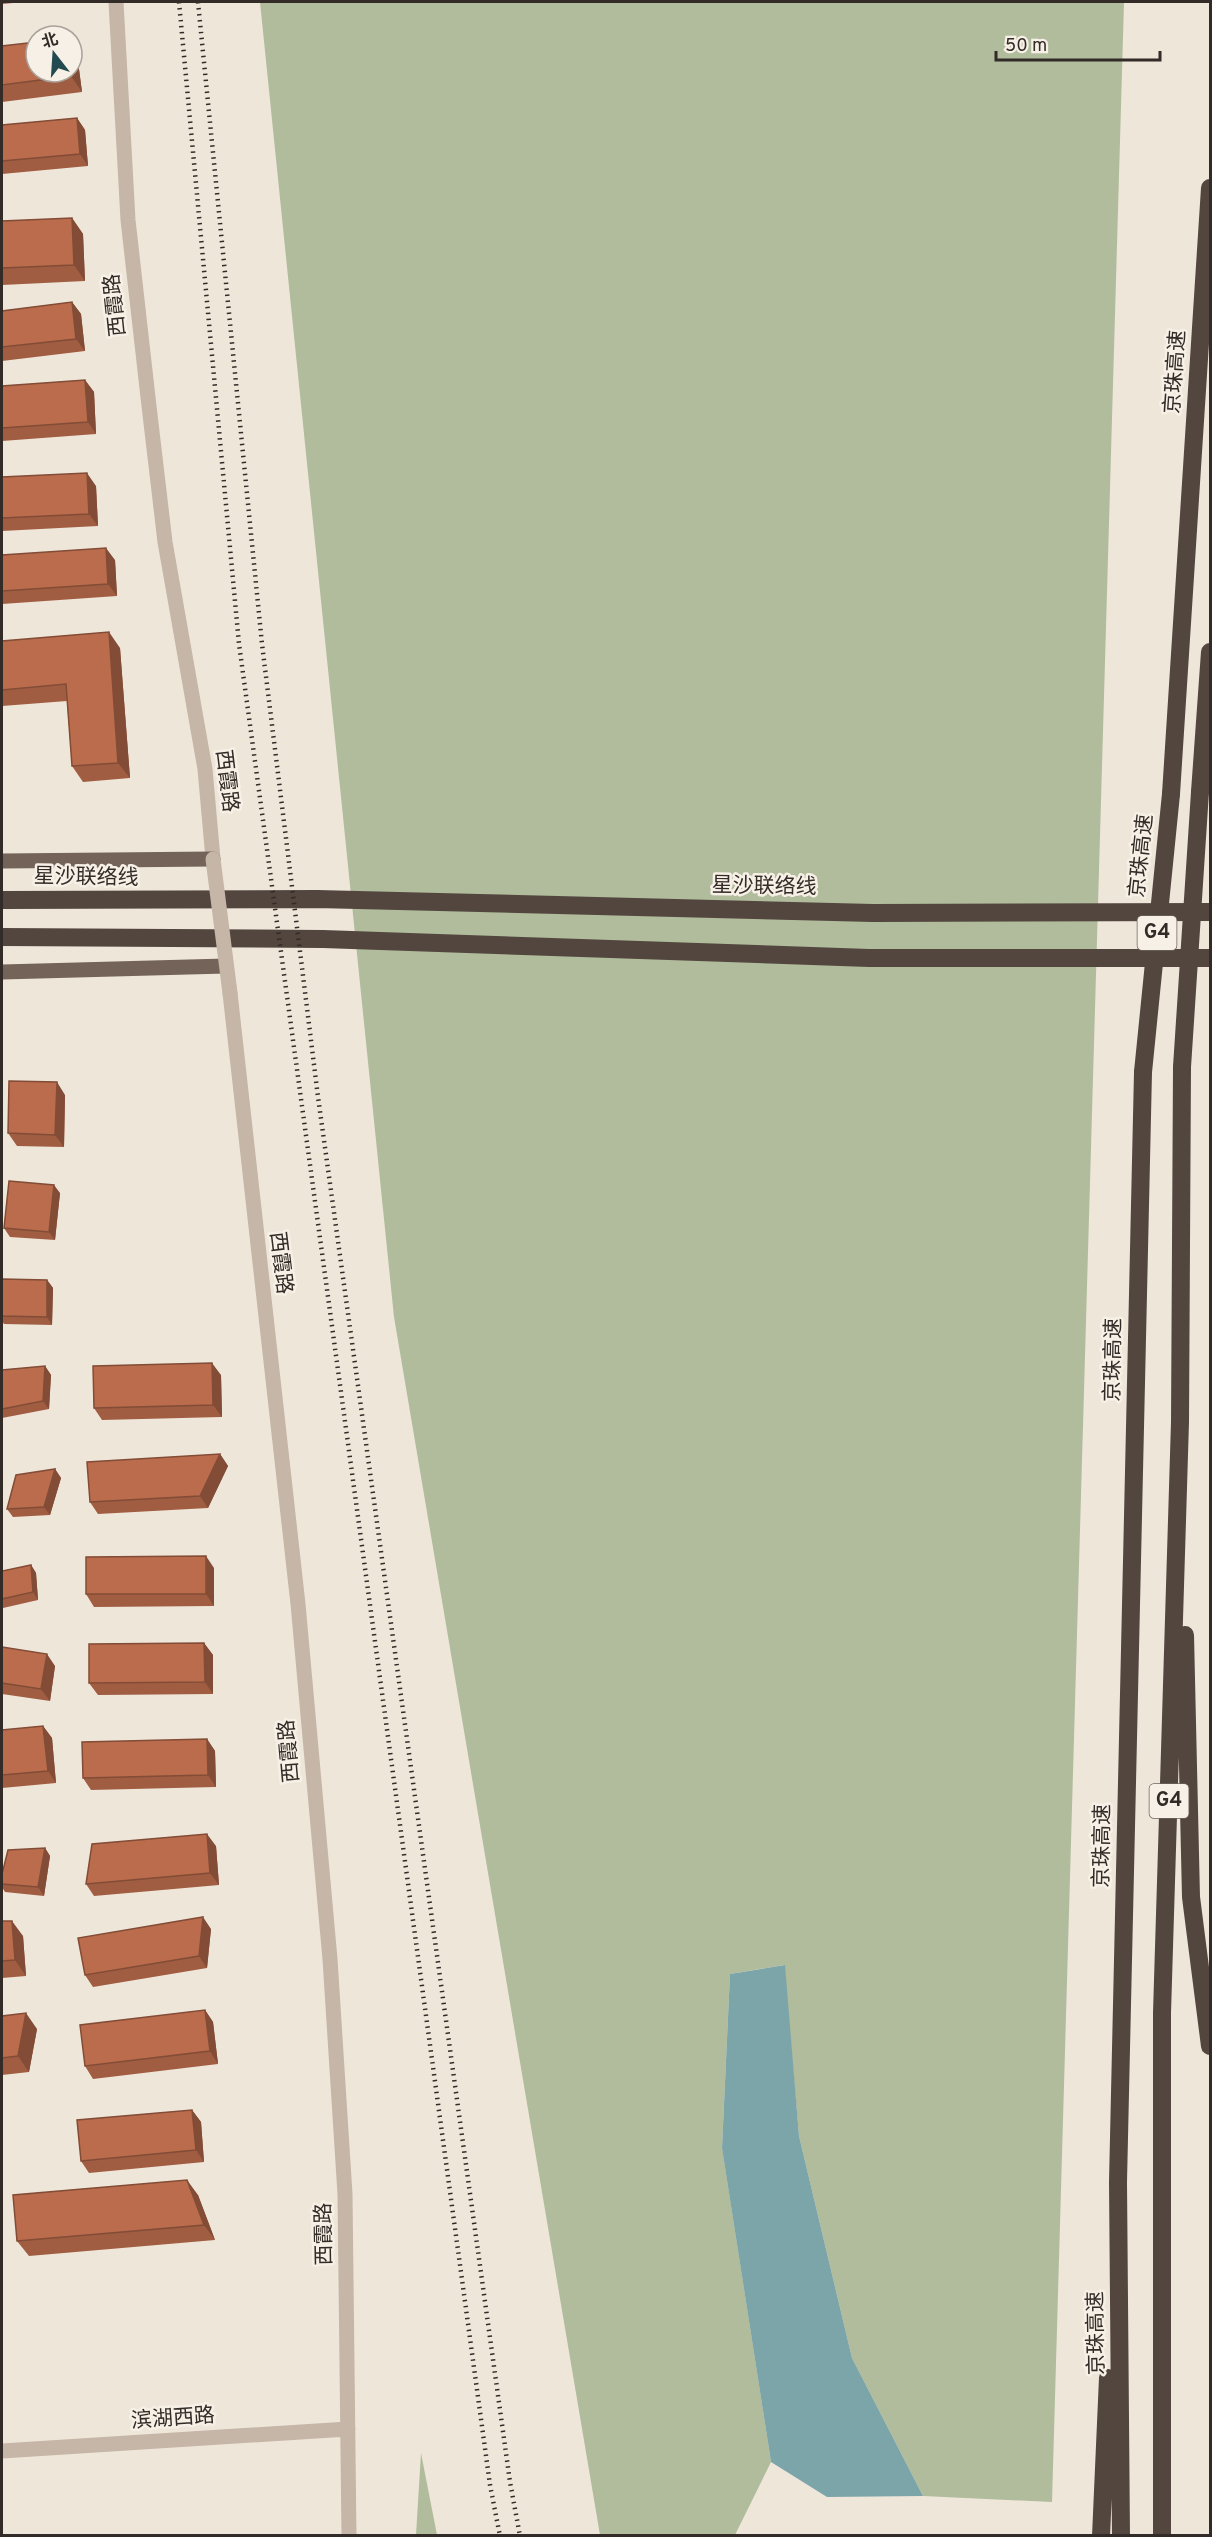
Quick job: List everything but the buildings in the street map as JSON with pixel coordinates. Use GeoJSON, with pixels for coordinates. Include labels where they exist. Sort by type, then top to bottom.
{"type":"FeatureCollection","features":[{"type":"Feature","properties":{"kind":"highway","name":"京珠高速"},"geometry":{"type":"LineString","coordinates":[[1121,2535],[1118,2182],[1143,1072],[1171,794],[1210,188]]}},
{"type":"Feature","properties":{"kind":"highway","name":"G4"},"geometry":{"type":"LineString","coordinates":[[1162,2535],[1162,2013],[1180,1422],[1182,1067],[1210,652]]}},
{"type":"Feature","properties":{"kind":"highway","name":"星沙联络线"},"geometry":{"type":"LineString","coordinates":[[2,900],[317,899],[873,913],[1210,912]]}},
{"type":"Feature","properties":{"kind":"highway"},"geometry":{"type":"LineString","coordinates":[[2,937],[323,939],[869,958],[1210,958]]}},
{"type":"Feature","properties":{"kind":"highway"},"geometry":{"type":"LineString","coordinates":[[1180,1422],[1191,1897],[1210,2046]]}},
{"type":"Feature","properties":{"kind":"highway"},"geometry":{"type":"LineString","coordinates":[[1101,2535],[1118,2182]]}},
{"type":"Feature","properties":{"kind":"main road"},"geometry":{"type":"LineString","coordinates":[[2,861],[213,859]]}},
{"type":"Feature","properties":{"kind":"main road"},"geometry":{"type":"LineString","coordinates":[[2,972],[226,966]]}},
{"type":"Feature","properties":{"kind":"street","name":"西霞路"},"geometry":{"type":"LineString","coordinates":[[116,2],[128,220],[147,394],[165,542],[205,769],[213,859],[297,1593],[330,1959],[345,2194],[349,2535]]}},
{"type":"Feature","properties":{"kind":"street","name":"滨湖西路"},"geometry":{"type":"LineString","coordinates":[[2,2451],[348,2429]]}},
{"type":"Feature","properties":{"kind":"green space"},"geometry":{"type":"Polygon","coordinates":[[[260,2],[1124,2],[1052,2502],[923,2496],[852,2358],[799,2136],[784,1965],[730,1974],[722,2147],[771,2462],[735,2535],[600,2535],[394,1317],[260,2]]]}},
{"type":"Feature","properties":{"kind":"green space"},"geometry":{"type":"Polygon","coordinates":[[[421,2453],[437,2535],[416,2535],[421,2453]]]}},
{"type":"Feature","properties":{"kind":"water"},"geometry":{"type":"Polygon","coordinates":[[[785,1965],[799,2136],[852,2358],[923,2496],[827,2497],[771,2462],[722,2148],[730,1974],[785,1965]]]}},
{"type":"Feature","properties":{"kind":"railway"},"geometry":{"type":"LineString","coordinates":[[179,2],[239,644],[490,2485],[500,2536]]}},
{"type":"Feature","properties":{"kind":"railway"},"geometry":{"type":"LineString","coordinates":[[198,2],[262,644],[318,1097],[510,2482],[520,2536]]}}]}
